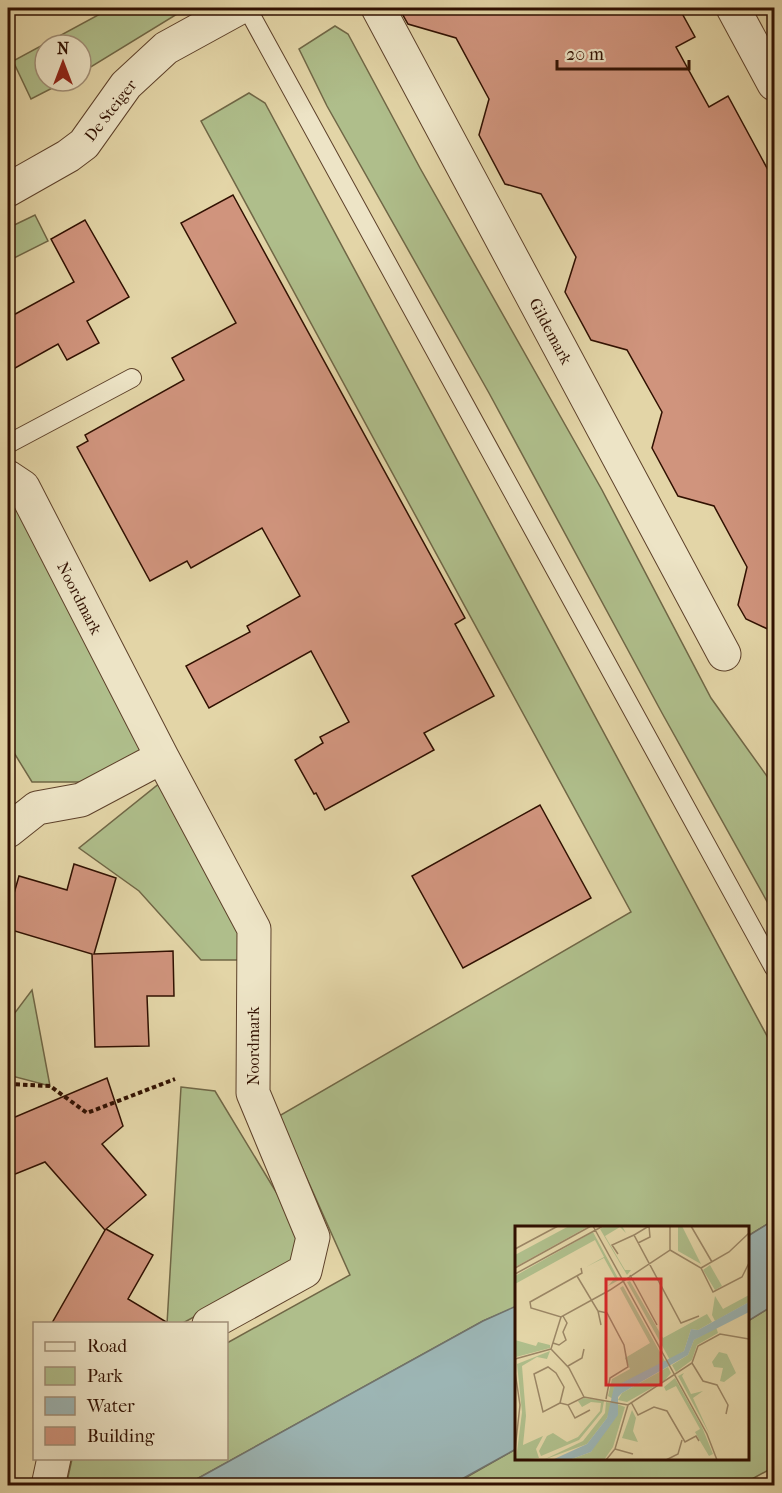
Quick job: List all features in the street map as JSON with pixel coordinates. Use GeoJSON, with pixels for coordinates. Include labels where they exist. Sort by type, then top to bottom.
{"type":"FeatureCollection","features":[{"type":"Feature","properties":{"kind":"street","name":"De Steiger"},"geometry":{"type":"LineString","coordinates":[[8,190],[68,156],[84,144],[126,85],[166,48],[239,8]]}},
{"type":"Feature","properties":{"kind":"street","name":"Gildemark"},"geometry":{"type":"LineString","coordinates":[[378,8],[724,654]]}},
{"type":"Feature","properties":{"kind":"street"},"geometry":{"type":"LineString","coordinates":[[733,8],[774,84]]}},
{"type":"Feature","properties":{"kind":"street","name":"Noordmark"},"geometry":{"type":"LineString","coordinates":[[8,477],[23,488],[254,929],[253,1093],[313,1238],[305,1271],[211,1322]]}},
{"type":"Feature","properties":{"kind":"street"},"geometry":{"type":"LineString","coordinates":[[8,831],[37,808],[81,800],[162,757]]}},
{"type":"Feature","properties":{"kind":"street"},"geometry":{"type":"LineString","coordinates":[[48,1485],[54,1460]]}},
{"type":"Feature","properties":{"kind":"lane"},"geometry":{"type":"LineString","coordinates":[[247,8],[774,968]]}},
{"type":"Feature","properties":{"kind":"lane"},"geometry":{"type":"LineString","coordinates":[[8,444],[132,378]]}},
{"type":"Feature","properties":{"kind":"path"},"geometry":{"type":"LineString","coordinates":[[8,1084],[50,1086],[87,1113],[175,1079]]}},
{"type":"Feature","properties":{"kind":"green space"},"geometry":{"type":"Polygon","coordinates":[[[111,8],[187,8],[93,66],[93,33],[65,33],[111,8]]]}},
{"type":"Feature","properties":{"kind":"green space"},"geometry":{"type":"Polygon","coordinates":[[[335,26],[348,34],[420,168],[602,490],[711,698],[774,786],[774,914],[489,393],[327,106],[299,49],[335,26]]]}},
{"type":"Feature","properties":{"kind":"green space"},"geometry":{"type":"Polygon","coordinates":[[[33,50],[33,93],[43,93],[31,99],[13,61],[33,50]]]}},
{"type":"Feature","properties":{"kind":"green space"},"geometry":{"type":"Polygon","coordinates":[[[249,93],[265,103],[774,1049],[774,1220],[749,1235],[749,1226],[515,1226],[515,1307],[483,1321],[186,1485],[66,1486],[72,1460],[228,1460],[228,1342],[350,1275],[279,1116],[631,912],[201,121],[249,93]]]}},
{"type":"Feature","properties":{"kind":"green space"},"geometry":{"type":"Polygon","coordinates":[[[35,215],[48,241],[8,261],[8,228],[35,215]]]}},
{"type":"Feature","properties":{"kind":"green space"},"geometry":{"type":"Polygon","coordinates":[[[8,492],[141,738],[143,760],[88,782],[32,782],[8,743],[8,492]]]}},
{"type":"Feature","properties":{"kind":"green space"},"geometry":{"type":"Polygon","coordinates":[[[160,783],[242,929],[240,960],[201,960],[139,891],[79,848],[160,783]]]}},
{"type":"Feature","properties":{"kind":"green space"},"geometry":{"type":"Polygon","coordinates":[[[32,990],[50,1086],[8,1075],[8,1022],[32,990]]]}},
{"type":"Feature","properties":{"kind":"green space"},"geometry":{"type":"Polygon","coordinates":[[[181,1087],[215,1091],[299,1230],[294,1262],[185,1322],[167,1322],[181,1087]]]}},
{"type":"Feature","properties":{"kind":"green space"},"geometry":{"type":"Polygon","coordinates":[[[774,1305],[774,1467],[741,1485],[451,1486],[515,1450],[515,1460],[749,1460],[749,1320],[774,1305]]]}},
{"type":"Feature","properties":{"kind":"water"},"geometry":{"type":"Polygon","coordinates":[[[774,1220],[774,1305],[749,1320],[749,1235],[774,1220]]]}},
{"type":"Feature","properties":{"kind":"water"},"geometry":{"type":"Polygon","coordinates":[[[515,1307],[515,1450],[451,1485],[186,1485],[483,1321],[515,1307]]]}},
{"type":"Feature","properties":{"kind":"building"},"geometry":{"type":"Polygon","coordinates":[[[399,8],[679,8],[695,37],[676,47],[709,107],[728,96],[774,181],[774,632],[746,619],[738,605],[747,567],[714,506],[678,496],[652,448],[662,412],[627,350],[591,340],[565,292],[576,257],[541,194],[505,184],[479,135],[489,99],[456,38],[408,24],[399,8]]]}},
{"type":"Feature","properties":{"kind":"building"},"geometry":{"type":"Polygon","coordinates":[[[233,195],[465,618],[455,624],[494,696],[424,733],[434,750],[325,810],[295,760],[323,743],[320,737],[349,722],[311,651],[209,708],[186,666],[250,632],[247,626],[300,596],[262,528],[191,568],[187,561],[150,581],[77,447],[88,441],[85,435],[184,380],[172,358],[236,323],[181,223],[233,195]]]}},
{"type":"Feature","properties":{"kind":"building"},"geometry":{"type":"Polygon","coordinates":[[[85,220],[129,297],[87,321],[99,343],[67,360],[58,344],[8,372],[8,318],[74,282],[51,239],[85,220]]]}},
{"type":"Feature","properties":{"kind":"building"},"geometry":{"type":"Polygon","coordinates":[[[540,805],[591,898],[463,968],[412,876],[540,805]]]}},
{"type":"Feature","properties":{"kind":"building"},"geometry":{"type":"Polygon","coordinates":[[[74,864],[116,878],[94,954],[173,951],[174,996],[147,996],[149,1046],[95,1047],[92,954],[8,929],[8,914],[19,876],[67,890],[74,864]]]}},
{"type":"Feature","properties":{"kind":"building"},"geometry":{"type":"Polygon","coordinates":[[[107,1078],[123,1126],[102,1144],[146,1195],[106,1229],[153,1255],[128,1299],[166,1322],[53,1322],[105,1230],[45,1162],[8,1177],[8,1120],[107,1078]]]}}]}
